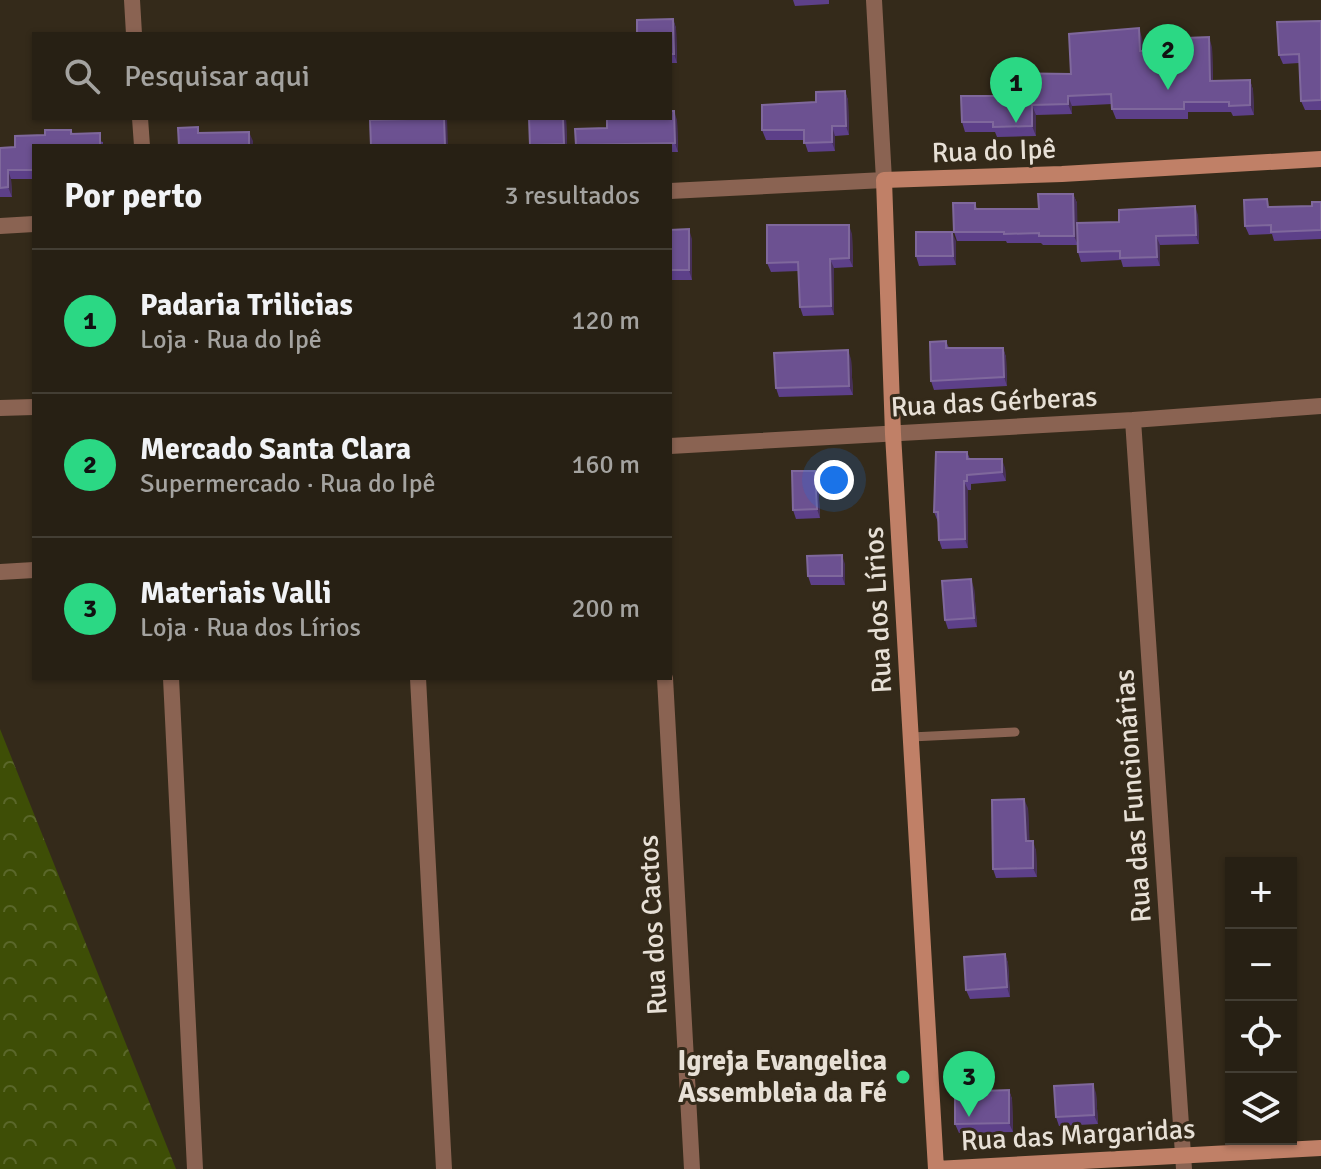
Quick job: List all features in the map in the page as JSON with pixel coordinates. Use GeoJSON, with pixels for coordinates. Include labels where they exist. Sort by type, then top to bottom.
{"type":"FeatureCollection","features":[{"type":"Feature","properties":{"kind":"street"},"geometry":{"type":"LineString","coordinates":[[132,0],[134,32]]}},
{"type":"Feature","properties":{"kind":"street","name":"Rua dos Lírios"},"geometry":{"type":"LineString","coordinates":[[874,0],[893,434],[935,1169]]}},
{"type":"Feature","properties":{"kind":"street"},"geometry":{"type":"LineString","coordinates":[[140,120],[142,144]]}},
{"type":"Feature","properties":{"kind":"street","name":"Rua do Ipê"},"geometry":{"type":"LineString","coordinates":[[672,191],[1321,159]]}},
{"type":"Feature","properties":{"kind":"street"},"geometry":{"type":"LineString","coordinates":[[0,226],[32,224]]}},
{"type":"Feature","properties":{"kind":"street","name":"Rua das Gérberas"},"geometry":{"type":"LineString","coordinates":[[672,446],[1133,420],[1321,406]]}},
{"type":"Feature","properties":{"kind":"street"},"geometry":{"type":"LineString","coordinates":[[0,408],[32,407]]}},
{"type":"Feature","properties":{"kind":"street","name":"Rua das Funcionárias"},"geometry":{"type":"LineString","coordinates":[[1133,420],[1183,1162]]}},
{"type":"Feature","properties":{"kind":"street"},"geometry":{"type":"LineString","coordinates":[[0,572],[32,570]]}},
{"type":"Feature","properties":{"kind":"street"},"geometry":{"type":"LineString","coordinates":[[171,680],[195,1169]]}},
{"type":"Feature","properties":{"kind":"street"},"geometry":{"type":"LineString","coordinates":[[418,680],[444,1169]]}},
{"type":"Feature","properties":{"kind":"street","name":"Rua dos Cactos"},"geometry":{"type":"LineString","coordinates":[[665,680],[692,1169]]}},
{"type":"Feature","properties":{"kind":"street","name":"Rua das Margaridas"},"geometry":{"type":"LineString","coordinates":[[935,1169],[1183,1162],[1321,1148]]}},
{"type":"Feature","properties":{"kind":"lane"},"geometry":{"type":"LineString","coordinates":[[911,737],[1015,732]]}},
{"type":"Feature","properties":{"kind":"green space"},"geometry":{"type":"Polygon","coordinates":[[[0,729],[176,1169],[0,1169],[0,729]]]}},
{"type":"Feature","properties":{"kind":"building"},"geometry":{"type":"Polygon","coordinates":[[[673,19],[674,54],[672,32],[637,32],[637,20],[673,19]]]}},
{"type":"Feature","properties":{"kind":"building"},"geometry":{"type":"Polygon","coordinates":[[[1321,21],[1321,100],[1301,101],[1299,54],[1279,55],[1277,22],[1321,21]]]}},
{"type":"Feature","properties":{"kind":"building"},"geometry":{"type":"Polygon","coordinates":[[[1139,28],[1140,51],[1186,50],[1186,38],[1209,37],[1210,81],[1250,80],[1250,105],[1184,102],[1184,109],[1112,109],[1111,94],[1068,96],[1068,104],[1032,105],[1032,126],[993,127],[993,122],[962,122],[961,96],[998,96],[998,73],[1071,74],[1069,34],[1139,28]]]}},
{"type":"Feature","properties":{"kind":"building"},"geometry":{"type":"Polygon","coordinates":[[[845,91],[846,126],[832,126],[832,142],[804,143],[804,130],[762,130],[762,105],[816,102],[816,92],[845,91]]]}},
{"type":"Feature","properties":{"kind":"building"},"geometry":{"type":"Polygon","coordinates":[[[674,111],[675,143],[576,144],[575,129],[607,128],[607,120],[672,120],[674,111]]]}},
{"type":"Feature","properties":{"kind":"building"},"geometry":{"type":"Polygon","coordinates":[[[370,120],[444,120],[445,144],[371,144],[370,120]]]}},
{"type":"Feature","properties":{"kind":"building"},"geometry":{"type":"Polygon","coordinates":[[[529,120],[563,120],[564,144],[530,144],[529,120]]]}},
{"type":"Feature","properties":{"kind":"building"},"geometry":{"type":"Polygon","coordinates":[[[198,127],[198,133],[249,132],[249,144],[179,144],[178,128],[198,127]]]}},
{"type":"Feature","properties":{"kind":"building"},"geometry":{"type":"Polygon","coordinates":[[[45,130],[71,130],[71,134],[100,133],[100,144],[32,144],[32,170],[8,170],[8,187],[0,188],[0,148],[15,147],[15,136],[45,135],[45,130]]]}},
{"type":"Feature","properties":{"kind":"building"},"geometry":{"type":"Polygon","coordinates":[[[1038,194],[1073,194],[1074,236],[954,232],[953,203],[975,203],[975,209],[1039,209],[1038,194]]]}},
{"type":"Feature","properties":{"kind":"building"},"geometry":{"type":"Polygon","coordinates":[[[1267,199],[1268,207],[1312,206],[1312,202],[1321,202],[1321,230],[1271,232],[1271,225],[1245,226],[1244,200],[1267,199]]]}},
{"type":"Feature","properties":{"kind":"building"},"geometry":{"type":"Polygon","coordinates":[[[1195,206],[1196,235],[1156,236],[1157,257],[1120,258],[1120,251],[1078,252],[1077,223],[1119,222],[1119,210],[1195,206]]]}},
{"type":"Feature","properties":{"kind":"building"},"geometry":{"type":"Polygon","coordinates":[[[767,225],[849,225],[849,258],[830,259],[831,306],[800,307],[798,262],[767,263],[767,225]]]}},
{"type":"Feature","properties":{"kind":"building"},"geometry":{"type":"Polygon","coordinates":[[[689,229],[689,270],[672,270],[672,230],[689,229]]]}},
{"type":"Feature","properties":{"kind":"building"},"geometry":{"type":"Polygon","coordinates":[[[916,232],[952,232],[953,256],[916,256],[916,232]]]}},
{"type":"Feature","properties":{"kind":"building"},"geometry":{"type":"Polygon","coordinates":[[[946,341],[946,348],[1003,348],[1004,377],[931,381],[930,342],[946,341]]]}},
{"type":"Feature","properties":{"kind":"building"},"geometry":{"type":"Polygon","coordinates":[[[848,350],[849,386],[776,388],[774,353],[848,350]]]}},
{"type":"Feature","properties":{"kind":"building"},"geometry":{"type":"Polygon","coordinates":[[[936,452],[967,452],[967,459],[1002,459],[1002,472],[967,475],[967,481],[964,481],[965,539],[939,540],[938,512],[934,512],[936,452]]]}},
{"type":"Feature","properties":{"kind":"building"},"geometry":{"type":"Polygon","coordinates":[[[792,471],[815,471],[817,509],[793,510],[792,471]]]}},
{"type":"Feature","properties":{"kind":"building"},"geometry":{"type":"Polygon","coordinates":[[[842,555],[842,576],[808,576],[807,556],[842,555]]]}},
{"type":"Feature","properties":{"kind":"building"},"geometry":{"type":"Polygon","coordinates":[[[971,579],[974,618],[945,620],[942,581],[971,579]]]}},
{"type":"Feature","properties":{"kind":"building"},"geometry":{"type":"Polygon","coordinates":[[[1024,799],[1026,841],[1033,841],[1033,868],[993,869],[992,800],[1024,799]]]}},
{"type":"Feature","properties":{"kind":"building"},"geometry":{"type":"Polygon","coordinates":[[[1005,954],[1007,987],[966,990],[964,957],[1005,954]]]}},
{"type":"Feature","properties":{"kind":"building"},"geometry":{"type":"Polygon","coordinates":[[[1093,1084],[1094,1115],[1056,1117],[1054,1086],[1093,1084]]]}},
{"type":"Feature","properties":{"kind":"building"},"geometry":{"type":"Polygon","coordinates":[[[1009,1090],[1009,1123],[955,1124],[955,1092],[1009,1090]]]}},
{"type":"Feature","properties":{"kind":"place","name":"Mercado Santa Clara"},"geometry":{"type":"Point","coordinates":[1168,90]}},
{"type":"Feature","properties":{"kind":"place","name":"Padaria Trilicias"},"geometry":{"type":"Point","coordinates":[1016,123]}},
{"type":"Feature","properties":{"kind":"place","name":"Igreja Evangelica Assembleia da Fé"},"geometry":{"type":"Point","coordinates":[903,1077]}},
{"type":"Feature","properties":{"kind":"place","name":"Materiais Valli"},"geometry":{"type":"Point","coordinates":[969,1117]}}]}
